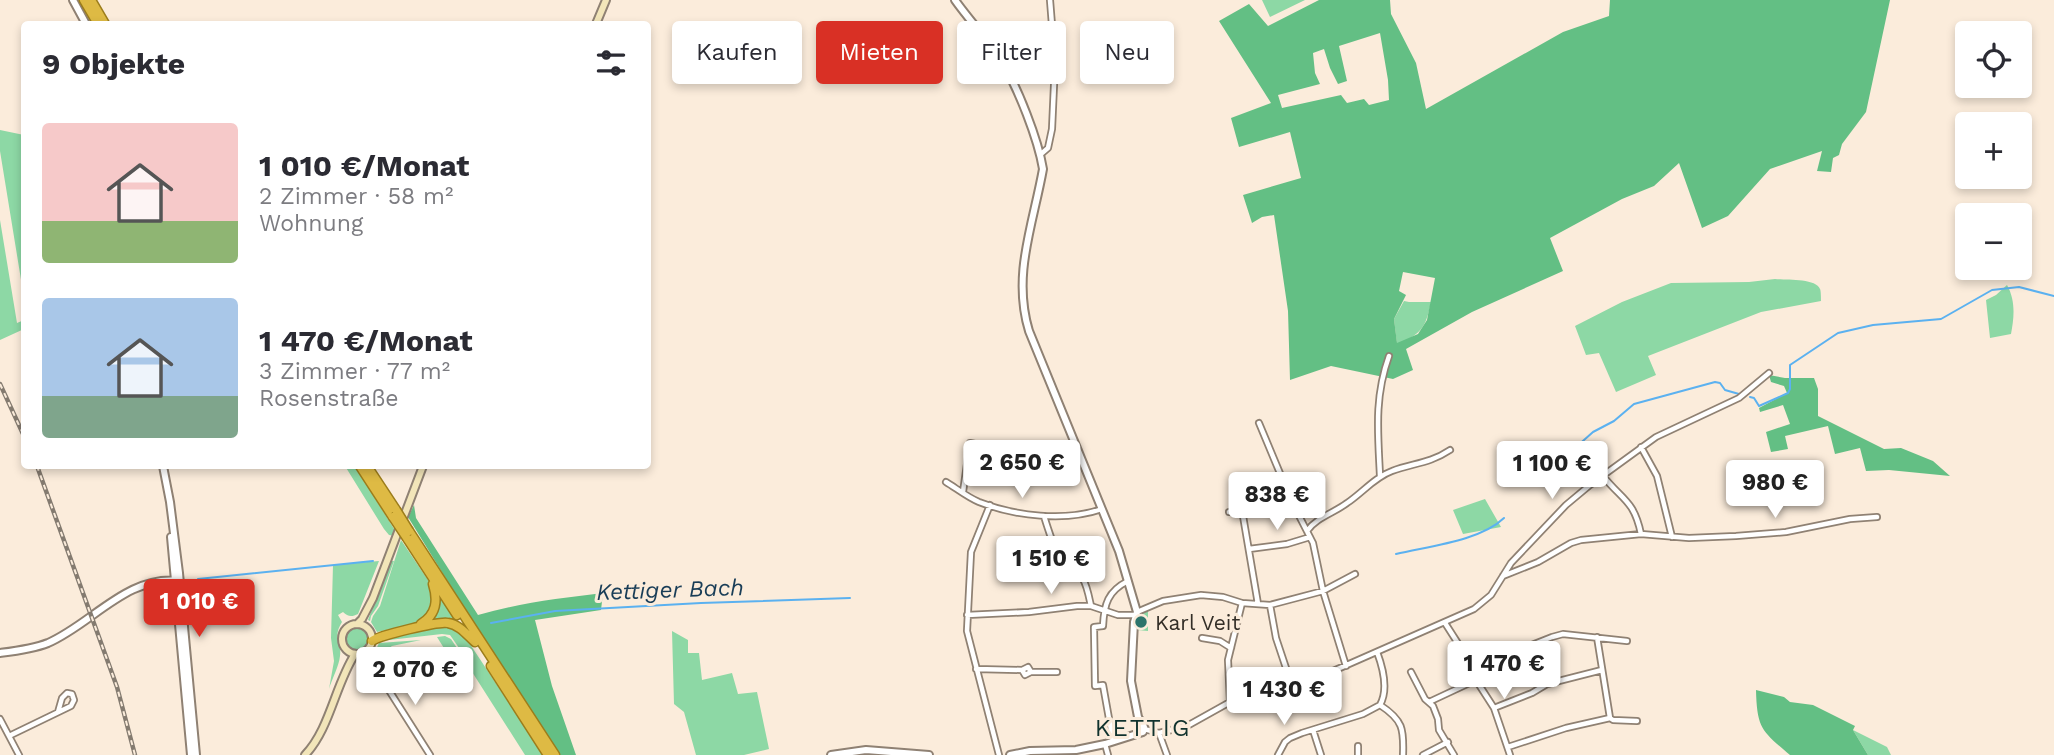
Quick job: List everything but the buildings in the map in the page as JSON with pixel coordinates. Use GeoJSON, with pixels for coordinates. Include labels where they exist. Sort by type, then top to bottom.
{"type":"FeatureCollection","features":[{"type":"Feature","properties":{"kind":"highway"},"geometry":{"type":"LineString","coordinates":[[84,0],[96,21]]}},
{"type":"Feature","properties":{"kind":"highway"},"geometry":{"type":"LineString","coordinates":[[91,0],[103,21]]}},
{"type":"Feature","properties":{"kind":"highway"},"geometry":{"type":"LineString","coordinates":[[362,469],[555,755]]}},
{"type":"Feature","properties":{"kind":"highway"},"geometry":{"type":"LineString","coordinates":[[370,469],[394,514]]}},
{"type":"Feature","properties":{"kind":"highway"},"geometry":{"type":"LineString","coordinates":[[408,535],[430,574],[548,755]]}},
{"type":"Feature","properties":{"kind":"highway"},"geometry":{"type":"LineString","coordinates":[[369,637],[416,626],[427,620],[436,602],[430,574]]}},
{"type":"Feature","properties":{"kind":"highway"},"geometry":{"type":"LineString","coordinates":[[369,637],[441,622],[456,625],[475,642]]}},
{"type":"Feature","properties":{"kind":"main road"},"geometry":{"type":"LineString","coordinates":[[597,21],[606,0]]}},
{"type":"Feature","properties":{"kind":"main road"},"geometry":{"type":"LineString","coordinates":[[358,654],[347,650],[342,643],[343,634],[348,627],[362,619],[373,598],[422,469]]}},
{"type":"Feature","properties":{"kind":"main road"},"geometry":{"type":"LineString","coordinates":[[342,678],[369,637],[373,598]]}},
{"type":"Feature","properties":{"kind":"main road"},"geometry":{"type":"LineString","coordinates":[[357,624],[369,637]]}},
{"type":"Feature","properties":{"kind":"main road"},"geometry":{"type":"LineString","coordinates":[[305,755],[316,740],[342,678],[347,650]]}},
{"type":"Feature","properties":{"kind":"street"},"geometry":{"type":"LineString","coordinates":[[73,0],[84,21]]}},
{"type":"Feature","properties":{"kind":"street"},"geometry":{"type":"LineString","coordinates":[[955,0],[1001,60],[1041,154],[1043,169],[1025,253],[1021,290],[1023,313],[1128,581],[1136,614],[1131,681],[1138,717],[1144,729],[1159,733],[1187,726],[1230,702],[1324,675],[1481,605],[1491,595],[1511,563],[1562,509],[1642,447],[1674,427],[1740,398],[1769,373]]}},
{"type":"Feature","properties":{"kind":"street"},"geometry":{"type":"LineString","coordinates":[[1041,154],[1048,148],[1052,129],[1055,63],[1050,0]]}},
{"type":"Feature","properties":{"kind":"street"},"geometry":{"type":"LineString","coordinates":[[1381,477],[1377,408],[1388,356]]}},
{"type":"Feature","properties":{"kind":"street"},"geometry":{"type":"LineString","coordinates":[[1259,423],[1292,502],[1313,543],[1323,591],[1346,666]]}},
{"type":"Feature","properties":{"kind":"street"},"geometry":{"type":"LineString","coordinates":[[963,492],[970,443],[1050,459],[1077,447]]}},
{"type":"Feature","properties":{"kind":"street"},"geometry":{"type":"LineString","coordinates":[[1642,447],[1657,476],[1672,537]]}},
{"type":"Feature","properties":{"kind":"street"},"geometry":{"type":"LineString","coordinates":[[1249,549],[1287,544],[1308,534],[1316,521],[1345,505],[1381,477],[1395,470],[1426,463],[1450,450]]}},
{"type":"Feature","properties":{"kind":"street"},"geometry":{"type":"LineString","coordinates":[[163,469],[178,583]]}},
{"type":"Feature","properties":{"kind":"street"},"geometry":{"type":"LineString","coordinates":[[164,469],[170,502],[193,755]]}},
{"type":"Feature","properties":{"kind":"street"},"geometry":{"type":"LineString","coordinates":[[1603,476],[1632,507],[1641,534]]}},
{"type":"Feature","properties":{"kind":"street"},"geometry":{"type":"LineString","coordinates":[[946,482],[977,501],[1031,516],[1092,513],[1102,509]]}},
{"type":"Feature","properties":{"kind":"street"},"geometry":{"type":"LineString","coordinates":[[1229,512],[1292,502]]}},
{"type":"Feature","properties":{"kind":"street"},"geometry":{"type":"LineString","coordinates":[[990,505],[971,552],[967,631],[999,755]]}},
{"type":"Feature","properties":{"kind":"street"},"geometry":{"type":"LineString","coordinates":[[1242,510],[1258,604]]}},
{"type":"Feature","properties":{"kind":"street"},"geometry":{"type":"LineString","coordinates":[[1044,516],[1060,564]]}},
{"type":"Feature","properties":{"kind":"street"},"geometry":{"type":"LineString","coordinates":[[1502,577],[1538,562],[1571,543],[1641,534],[1697,538],[1786,532],[1877,517]]}},
{"type":"Feature","properties":{"kind":"street"},"geometry":{"type":"LineString","coordinates":[[1013,547],[1016,550],[1018,569],[1053,568],[1060,564],[1073,568],[1086,583],[1091,606]]}},
{"type":"Feature","properties":{"kind":"street"},"geometry":{"type":"LineString","coordinates":[[163,580],[173,559]]}},
{"type":"Feature","properties":{"kind":"street"},"geometry":{"type":"LineString","coordinates":[[967,615],[1091,606],[1118,615],[1136,614],[1163,601],[1201,595],[1270,605],[1323,591],[1354,574]]}},
{"type":"Feature","properties":{"kind":"street"},"geometry":{"type":"LineString","coordinates":[[0,653],[28,649],[50,642],[120,596],[142,587],[163,580],[178,583]]}},
{"type":"Feature","properties":{"kind":"street"},"geometry":{"type":"LineString","coordinates":[[1108,755],[1103,685],[1094,686],[1094,626],[1103,626],[1104,612],[1111,594],[1117,586],[1128,581]]}},
{"type":"Feature","properties":{"kind":"street"},"geometry":{"type":"LineString","coordinates":[[142,587],[178,583]]}},
{"type":"Feature","properties":{"kind":"street"},"geometry":{"type":"LineString","coordinates":[[1230,702],[1228,660],[1242,603]]}},
{"type":"Feature","properties":{"kind":"street"},"geometry":{"type":"LineString","coordinates":[[1270,605],[1276,638],[1291,683]]}},
{"type":"Feature","properties":{"kind":"street"},"geometry":{"type":"LineString","coordinates":[[1445,623],[1494,708],[1510,755]]}},
{"type":"Feature","properties":{"kind":"street"},"geometry":{"type":"LineString","coordinates":[[1468,659],[1504,656],[1563,634],[1627,641]]}},
{"type":"Feature","properties":{"kind":"street"},"geometry":{"type":"LineString","coordinates":[[369,637],[378,673]]}},
{"type":"Feature","properties":{"kind":"street"},"geometry":{"type":"LineString","coordinates":[[1597,637],[1610,718]]}},
{"type":"Feature","properties":{"kind":"street"},"geometry":{"type":"LineString","coordinates":[[1202,638],[1220,640],[1231,648]]}},
{"type":"Feature","properties":{"kind":"street"},"geometry":{"type":"LineString","coordinates":[[1278,755],[1284,742],[1290,738],[1363,714],[1380,705],[1384,698],[1383,672],[1375,653]]}},
{"type":"Feature","properties":{"kind":"street"},"geometry":{"type":"LineString","coordinates":[[358,654],[378,673],[430,755]]}},
{"type":"Feature","properties":{"kind":"street"},"geometry":{"type":"LineString","coordinates":[[976,669],[1022,670],[1028,667],[1031,672],[1057,673]]}},
{"type":"Feature","properties":{"kind":"street"},"geometry":{"type":"LineString","coordinates":[[1494,708],[1547,684],[1602,670]]}},
{"type":"Feature","properties":{"kind":"street"},"geometry":{"type":"LineString","coordinates":[[1411,672],[1425,699],[1433,706],[1439,730],[1452,754]]}},
{"type":"Feature","properties":{"kind":"street"},"geometry":{"type":"LineString","coordinates":[[1429,702],[1476,680]]}},
{"type":"Feature","properties":{"kind":"street"},"geometry":{"type":"LineString","coordinates":[[9,736],[73,705],[72,694],[66,693],[58,712]]}},
{"type":"Feature","properties":{"kind":"street"},"geometry":{"type":"LineString","coordinates":[[1380,705],[1401,724],[1404,732],[1403,755]]}},
{"type":"Feature","properties":{"kind":"street"},"geometry":{"type":"LineString","coordinates":[[1508,747],[1566,728],[1610,718],[1637,721]]}},
{"type":"Feature","properties":{"kind":"street"},"geometry":{"type":"LineString","coordinates":[[0,719],[19,755]]}},
{"type":"Feature","properties":{"kind":"street"},"geometry":{"type":"LineString","coordinates":[[1010,755],[1030,751],[1076,750],[1109,743],[1141,733],[1144,729]]}},
{"type":"Feature","properties":{"kind":"street"},"geometry":{"type":"LineString","coordinates":[[1314,730],[1321,755]]}},
{"type":"Feature","properties":{"kind":"street"},"geometry":{"type":"LineString","coordinates":[[1159,733],[1167,755]]}},
{"type":"Feature","properties":{"kind":"street"},"geometry":{"type":"LineString","coordinates":[[1423,755],[1436,752],[1448,743]]}},
{"type":"Feature","properties":{"kind":"street"},"geometry":{"type":"LineString","coordinates":[[1358,746],[1358,755]]}},
{"type":"Feature","properties":{"kind":"street"},"geometry":{"type":"LineString","coordinates":[[831,755],[866,750],[929,755]]}},
{"type":"Feature","properties":{"kind":"green space"},"geometry":{"type":"Polygon","coordinates":[[[1262,0],[1305,0],[1270,17],[1262,0]]]}},
{"type":"Feature","properties":{"kind":"green space"},"geometry":{"type":"Polygon","coordinates":[[[1319,0],[1390,0],[1391,14],[1416,63],[1426,109],[1563,32],[1609,16],[1610,0],[1890,0],[1866,112],[1842,144],[1839,155],[1833,158],[1831,172],[1817,171],[1822,151],[1770,169],[1728,216],[1702,228],[1679,163],[1654,186],[1622,199],[1550,238],[1563,271],[1472,312],[1406,349],[1413,370],[1393,379],[1331,366],[1290,380],[1288,311],[1274,215],[1262,217],[1252,223],[1243,195],[1301,178],[1290,132],[1239,147],[1231,118],[1271,103],[1219,21],[1249,4],[1268,26],[1319,0]],[[1380,33],[1339,46],[1347,81],[1338,84],[1324,49],[1313,53],[1315,73],[1320,84],[1278,95],[1282,108],[1341,95],[1347,103],[1364,99],[1369,105],[1389,100],[1380,33]],[[1403,272],[1399,291],[1406,295],[1394,319],[1397,343],[1418,334],[1427,320],[1435,278],[1403,272]]]}},
{"type":"Feature","properties":{"kind":"green space"},"geometry":{"type":"Polygon","coordinates":[[[0,130],[21,134],[21,280],[0,151],[0,130]]]}},
{"type":"Feature","properties":{"kind":"green space"},"geometry":{"type":"Polygon","coordinates":[[[0,220],[17,323],[21,321],[21,330],[0,340],[0,220]]]}},
{"type":"Feature","properties":{"kind":"green space"},"geometry":{"type":"Polygon","coordinates":[[[1775,279],[1813,283],[1820,289],[1821,301],[1761,312],[1648,356],[1656,375],[1616,392],[1599,353],[1586,355],[1575,326],[1622,302],[1671,283],[1775,279]]]}},
{"type":"Feature","properties":{"kind":"green space"},"geometry":{"type":"Polygon","coordinates":[[[2007,285],[2013,303],[2011,334],[1990,338],[1986,300],[2007,285]]]}},
{"type":"Feature","properties":{"kind":"green space"},"geometry":{"type":"Polygon","coordinates":[[[1404,301],[1431,302],[1421,329],[1397,344],[1394,319],[1404,301]]]}},
{"type":"Feature","properties":{"kind":"green space"},"geometry":{"type":"Polygon","coordinates":[[[1769,375],[1814,378],[1818,389],[1818,416],[1884,449],[1901,448],[1933,461],[1950,476],[1889,470],[1866,471],[1860,448],[1835,454],[1828,426],[1785,436],[1788,449],[1771,452],[1766,432],[1790,424],[1783,405],[1760,412],[1759,408],[1787,393],[1784,386],[1771,382],[1769,375]]]}},
{"type":"Feature","properties":{"kind":"green space"},"geometry":{"type":"Polygon","coordinates":[[[347,469],[357,469],[396,532],[395,536],[389,535],[347,469]]]}},
{"type":"Feature","properties":{"kind":"green space"},"geometry":{"type":"Polygon","coordinates":[[[1485,499],[1501,527],[1463,534],[1453,510],[1485,499]]]}},
{"type":"Feature","properties":{"kind":"green space"},"geometry":{"type":"Polygon","coordinates":[[[414,505],[416,518],[478,615],[524,604],[603,593],[601,610],[535,620],[552,686],[576,755],[559,755],[408,517],[414,505]]]}},
{"type":"Feature","properties":{"kind":"green space"},"geometry":{"type":"Polygon","coordinates":[[[401,540],[430,583],[434,603],[424,620],[377,632],[371,622],[380,606],[401,540]]]}},
{"type":"Feature","properties":{"kind":"green space"},"geometry":{"type":"Polygon","coordinates":[[[379,561],[358,614],[350,616],[343,612],[338,615],[342,622],[338,636],[340,656],[329,689],[334,661],[331,638],[333,565],[379,561]]]}},
{"type":"Feature","properties":{"kind":"green space"},"geometry":{"type":"Polygon","coordinates":[[[391,561],[394,561],[370,621],[368,620],[391,561]]]}},
{"type":"Feature","properties":{"kind":"green space"},"geometry":{"type":"Polygon","coordinates":[[[439,595],[458,624],[428,623],[439,595]]]}},
{"type":"Feature","properties":{"kind":"green space"},"geometry":{"type":"Polygon","coordinates":[[[1148,609],[1148,631],[1137,630],[1137,616],[1148,609]]]}},
{"type":"Feature","properties":{"kind":"green space"},"geometry":{"type":"Polygon","coordinates":[[[437,625],[453,627],[466,638],[543,755],[525,755],[450,635],[379,639],[437,625]]]}},
{"type":"Feature","properties":{"kind":"green space"},"geometry":{"type":"Polygon","coordinates":[[[357,626],[366,630],[370,639],[366,648],[357,652],[348,648],[344,639],[348,630],[357,626]]]}},
{"type":"Feature","properties":{"kind":"green space"},"geometry":{"type":"Polygon","coordinates":[[[672,631],[688,640],[688,653],[699,653],[702,680],[732,673],[738,694],[757,692],[769,749],[744,755],[696,755],[684,712],[674,704],[672,631]]]}},
{"type":"Feature","properties":{"kind":"green space"},"geometry":{"type":"Polygon","coordinates":[[[445,636],[451,639],[465,660],[457,669],[437,637],[445,636]]]}},
{"type":"Feature","properties":{"kind":"green space"},"geometry":{"type":"Polygon","coordinates":[[[421,640],[392,646],[378,656],[376,665],[372,658],[379,643],[421,640]]]}},
{"type":"Feature","properties":{"kind":"green space"},"geometry":{"type":"Polygon","coordinates":[[[1756,690],[1784,697],[1790,702],[1813,705],[1855,726],[1853,730],[1868,755],[1790,755],[1763,728],[1758,713],[1756,690]]]}},
{"type":"Feature","properties":{"kind":"green space"},"geometry":{"type":"Polygon","coordinates":[[[1853,730],[1887,747],[1891,755],[1868,755],[1853,730]]]}},
{"type":"Feature","properties":{"kind":"waterway","name":"Kettiger Bach"},"geometry":{"type":"LineString","coordinates":[[1750,397],[1754,398],[1759,406],[1788,393],[1790,365],[1838,333],[1873,325],[1941,319],[1992,290],[2019,287],[2054,296]]}},
{"type":"Feature","properties":{"kind":"waterway","name":"Kettiger Bach"},"geometry":{"type":"LineString","coordinates":[[1547,473],[1593,432],[1614,421],[1634,404],[1715,382],[1720,383],[1725,390],[1739,394]]}},
{"type":"Feature","properties":{"kind":"waterway","name":"Kettiger Bach"},"geometry":{"type":"LineString","coordinates":[[1396,554],[1468,537],[1494,526],[1504,518]]}},
{"type":"Feature","properties":{"kind":"waterway","name":"Kettiger Bach"},"geometry":{"type":"LineString","coordinates":[[198,579],[373,561]]}},
{"type":"Feature","properties":{"kind":"waterway","name":"Kettiger Bach"},"geometry":{"type":"LineString","coordinates":[[491,623],[555,611],[850,598]]}},
{"type":"Feature","properties":{"kind":"railway"},"geometry":{"type":"LineString","coordinates":[[0,384],[21,430]]}},
{"type":"Feature","properties":{"kind":"railway"},"geometry":{"type":"LineString","coordinates":[[38,469],[117,687],[135,755]]}},
{"type":"Feature","properties":{"kind":"place","name":"Karl Veit"},"geometry":{"type":"Point","coordinates":[1141,622]}},
{"type":"Feature","properties":{"kind":"district","name":"KETTIG"},"geometry":{"type":"Point","coordinates":[1143,728]}}]}
